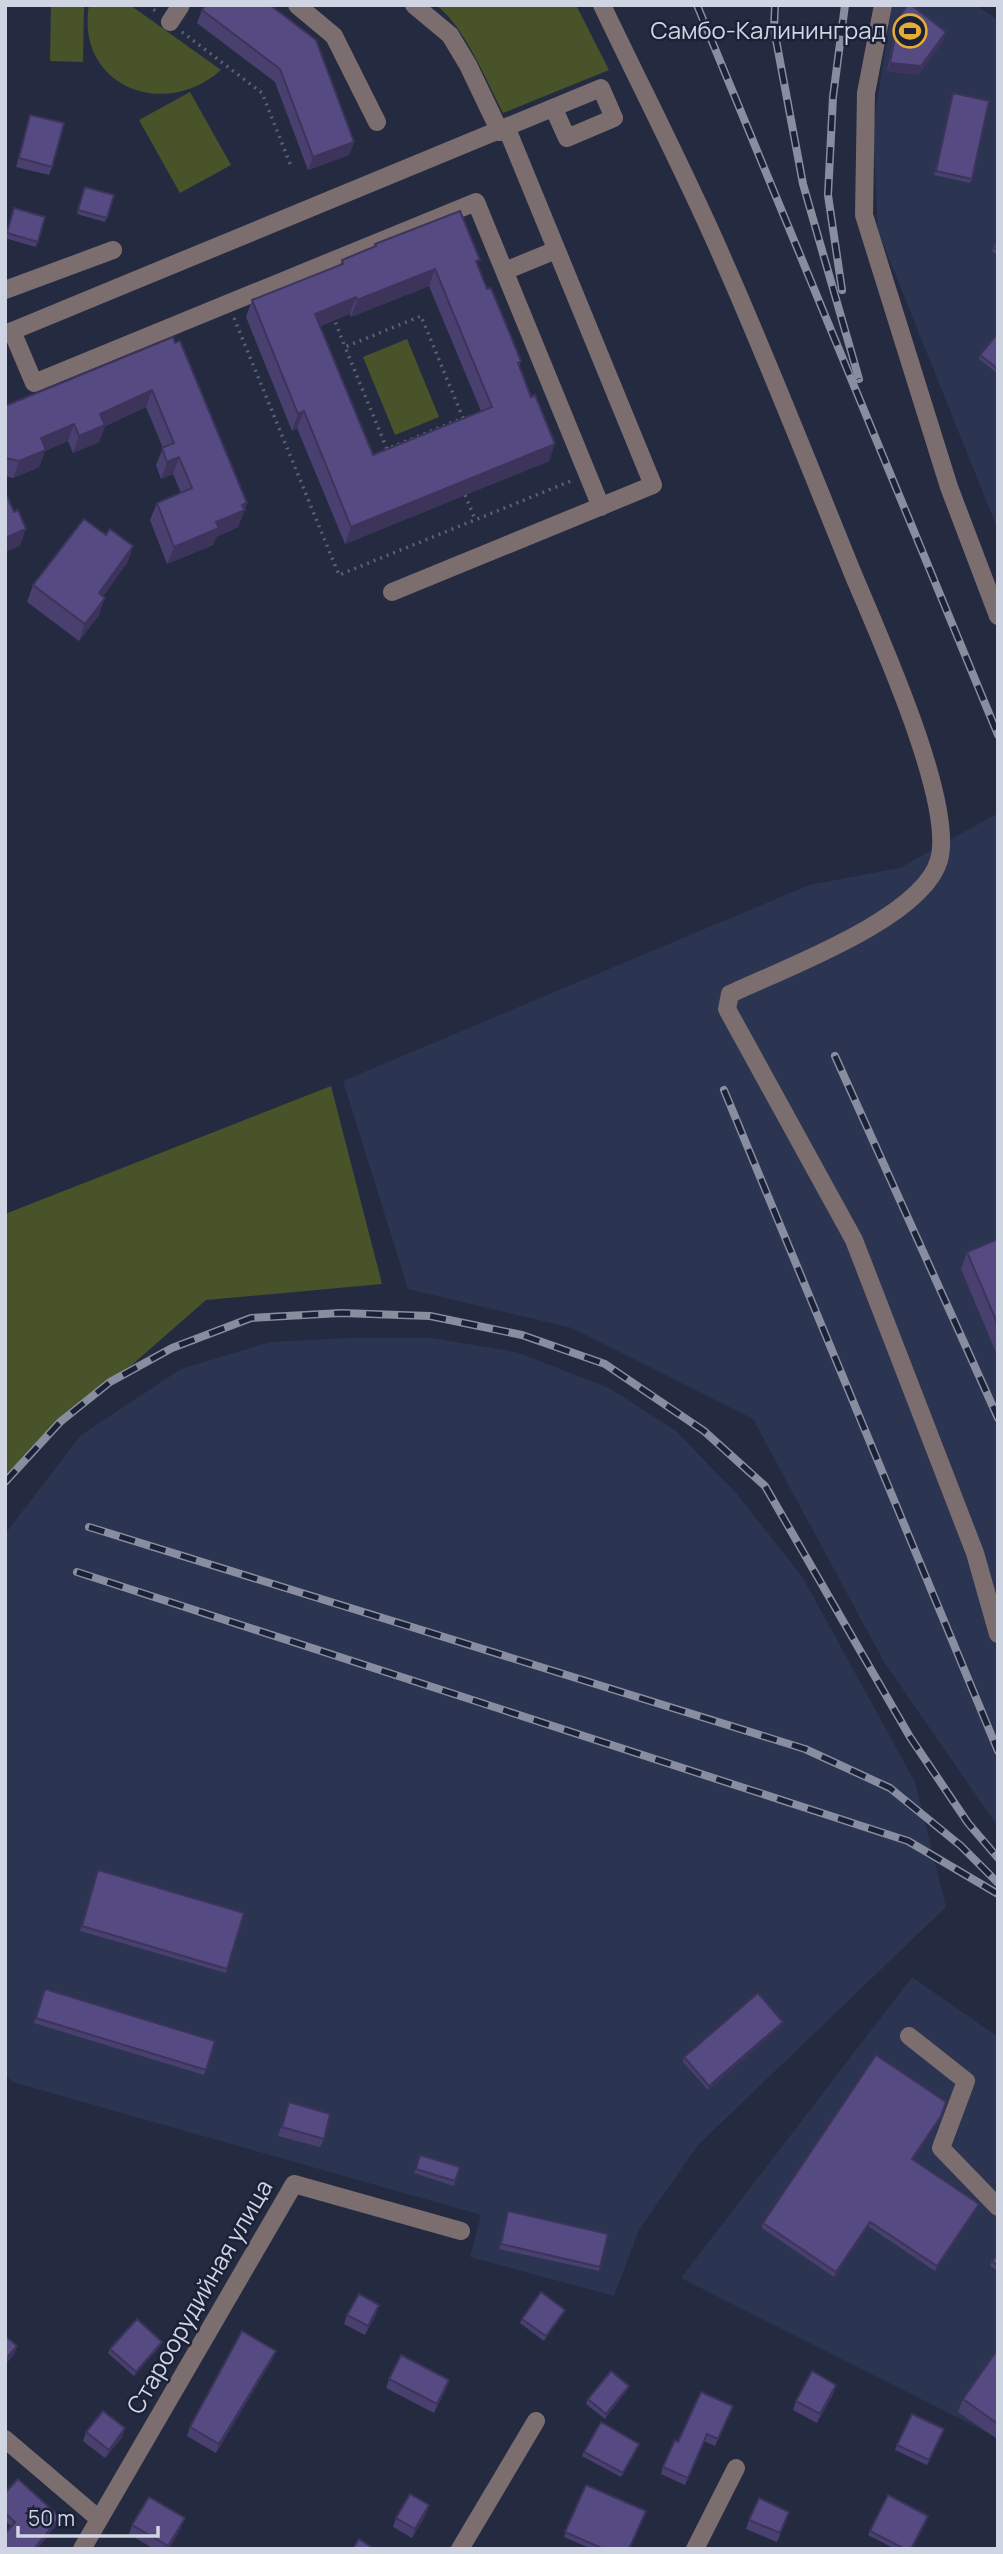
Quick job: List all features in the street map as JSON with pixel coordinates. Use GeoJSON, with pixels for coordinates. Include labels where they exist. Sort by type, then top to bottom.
{"type":"FeatureCollection","features":[{"type":"Feature","properties":{"kind":"street"},"geometry":{"type":"LineString","coordinates":[[170,22],[181,5]]}},
{"type":"Feature","properties":{"kind":"street"},"geometry":{"type":"LineString","coordinates":[[297,5],[334,36],[377,122]]}},
{"type":"Feature","properties":{"kind":"street"},"geometry":{"type":"LineString","coordinates":[[392,592],[653,485],[556,250],[503,131],[450,35],[414,5]]}},
{"type":"Feature","properties":{"kind":"street"},"geometry":{"type":"LineString","coordinates":[[603,5],[721,255],[877,632],[935,790],[942,828],[939,860],[925,888],[900,910],[856,934],[730,994],[727,1009],[854,1240],[975,1553],[998,1634]]}},
{"type":"Feature","properties":{"kind":"street"},"geometry":{"type":"LineString","coordinates":[[883,5],[866,93],[864,215],[953,498],[998,616]]}},
{"type":"Feature","properties":{"kind":"street"},"geometry":{"type":"LineString","coordinates":[[554,109],[9,332],[34,383],[477,202],[601,507]]}},
{"type":"Feature","properties":{"kind":"street"},"geometry":{"type":"LineString","coordinates":[[5,290],[113,250]]}},
{"type":"Feature","properties":{"kind":"street"},"geometry":{"type":"LineString","coordinates":[[505,271],[556,250]]}},
{"type":"Feature","properties":{"kind":"street"},"geometry":{"type":"LineString","coordinates":[[909,2036],[966,2081],[941,2148],[998,2207]]}},
{"type":"Feature","properties":{"kind":"street","name":"Староорудийная улица"},"geometry":{"type":"LineString","coordinates":[[82,2549],[294,2184],[461,2231]]}},
{"type":"Feature","properties":{"kind":"street"},"geometry":{"type":"LineString","coordinates":[[460,2549],[536,2421]]}},
{"type":"Feature","properties":{"kind":"street"},"geometry":{"type":"LineString","coordinates":[[8,2449],[99,2519]]}},
{"type":"Feature","properties":{"kind":"street"},"geometry":{"type":"LineString","coordinates":[[695,2549],[736,2468]]}},
{"type":"Feature","properties":{"kind":"path"},"geometry":{"type":"LineString","coordinates":[[148,5],[262,93],[291,166]]}},
{"type":"Feature","properties":{"kind":"path"},"geometry":{"type":"LineString","coordinates":[[228,303],[339,575],[588,474]]}},
{"type":"Feature","properties":{"kind":"path"},"geometry":{"type":"LineString","coordinates":[[332,313],[345,347],[387,449],[463,418],[421,316],[345,347]]}},
{"type":"Feature","properties":{"kind":"path"},"geometry":{"type":"LineString","coordinates":[[437,428],[440,435]]}},
{"type":"Feature","properties":{"kind":"path"},"geometry":{"type":"LineString","coordinates":[[465,495],[475,520]]}},
{"type":"Feature","properties":{"kind":"shaded area"},"geometry":{"type":"Polygon","coordinates":[[[892,5],[976,5],[998,20],[998,530],[878,231],[873,129],[892,5]]]}},
{"type":"Feature","properties":{"kind":"shaded area"},"geometry":{"type":"Polygon","coordinates":[[[998,813],[998,1827],[884,1662],[753,1419],[572,1328],[408,1289],[343,1081],[809,885],[900,868],[998,813]]]}},
{"type":"Feature","properties":{"kind":"shaded area"},"geometry":{"type":"Polygon","coordinates":[[[432,1338],[516,1352],[609,1388],[676,1431],[737,1494],[803,1578],[915,1782],[946,1907],[698,2145],[639,2230],[614,2296],[470,2257],[481,2215],[13,2082],[5,2075],[5,1534],[81,1435],[181,1369],[270,1342],[432,1338]]]}},
{"type":"Feature","properties":{"kind":"shaded area"},"geometry":{"type":"Polygon","coordinates":[[[912,1977],[998,2037],[998,2438],[681,2278],[912,1977]]]}},
{"type":"Feature","properties":{"kind":"green space"},"geometry":{"type":"Polygon","coordinates":[[[51,5],[84,5],[83,62],[50,61],[51,5]]]}},
{"type":"Feature","properties":{"kind":"green space"},"geometry":{"type":"Polygon","coordinates":[[[89,5],[130,5],[221,70],[198,85],[174,93],[150,93],[128,87],[110,75],[96,56],[88,33],[89,5]]]}},
{"type":"Feature","properties":{"kind":"green space"},"geometry":{"type":"Polygon","coordinates":[[[436,5],[576,5],[609,70],[503,113],[465,40],[436,5]]]}},
{"type":"Feature","properties":{"kind":"green space"},"geometry":{"type":"Polygon","coordinates":[[[190,92],[231,165],[180,193],[139,120],[190,92]]]}},
{"type":"Feature","properties":{"kind":"green space"},"geometry":{"type":"Polygon","coordinates":[[[407,339],[439,417],[395,435],[363,357],[407,339]]]}},
{"type":"Feature","properties":{"kind":"green space"},"geometry":{"type":"Polygon","coordinates":[[[331,1086],[382,1284],[206,1300],[5,1476],[5,1214],[331,1086]]]}},
{"type":"Feature","properties":{"kind":"building"},"geometry":{"type":"Polygon","coordinates":[[[206,5],[270,5],[316,40],[354,142],[313,157],[280,69],[202,10],[206,5]]]}},
{"type":"Feature","properties":{"kind":"building"},"geometry":{"type":"Polygon","coordinates":[[[908,5],[946,32],[921,66],[890,63],[899,17],[908,5]]]}},
{"type":"Feature","properties":{"kind":"building"},"geometry":{"type":"Polygon","coordinates":[[[953,93],[989,101],[972,179],[936,171],[953,93]]]}},
{"type":"Feature","properties":{"kind":"building"},"geometry":{"type":"Polygon","coordinates":[[[30,115],[64,123],[52,167],[19,158],[30,115]]]}},
{"type":"Feature","properties":{"kind":"building"},"geometry":{"type":"Polygon","coordinates":[[[85,187],[114,195],[107,218],[78,210],[85,187]]]}},
{"type":"Feature","properties":{"kind":"building"},"geometry":{"type":"Polygon","coordinates":[[[14,208],[45,217],[38,242],[7,233],[14,208]]]}},
{"type":"Feature","properties":{"kind":"building"},"geometry":{"type":"Polygon","coordinates":[[[460,211],[480,260],[476,261],[487,289],[491,288],[521,361],[518,363],[531,397],[535,395],[555,444],[351,527],[304,411],[298,414],[252,300],[343,264],[342,260],[376,246],[375,244],[460,211]],[[435,269],[315,314],[373,455],[492,407],[435,269]]]}},
{"type":"Feature","properties":{"kind":"building"},"geometry":{"type":"Polygon","coordinates":[[[998,333],[998,369],[980,355],[998,333]]]}},
{"type":"Feature","properties":{"kind":"building"},"geometry":{"type":"Polygon","coordinates":[[[173,337],[175,343],[180,341],[247,503],[242,505],[245,510],[216,522],[219,528],[174,547],[157,503],[192,488],[179,457],[167,462],[162,448],[174,443],[152,390],[100,414],[105,425],[79,436],[74,424],[41,438],[46,450],[19,461],[5,458],[5,406],[173,337]]]}},
{"type":"Feature","properties":{"kind":"building"},"geometry":{"type":"Polygon","coordinates":[[[5,492],[14,512],[18,510],[26,529],[5,538],[5,492]]]}},
{"type":"Feature","properties":{"kind":"building"},"geometry":{"type":"Polygon","coordinates":[[[84,519],[106,535],[110,529],[133,546],[99,593],[105,598],[85,624],[33,585],[84,519]]]}},
{"type":"Feature","properties":{"kind":"building"},"geometry":{"type":"Polygon","coordinates":[[[998,1239],[998,1325],[967,1252],[998,1239]]]}},
{"type":"Feature","properties":{"kind":"building"},"geometry":{"type":"Polygon","coordinates":[[[98,1870],[244,1913],[227,1969],[82,1926],[98,1870]]]}},
{"type":"Feature","properties":{"kind":"building"},"geometry":{"type":"Polygon","coordinates":[[[45,1989],[215,2041],[206,2070],[36,2018],[45,1989]]]}},
{"type":"Feature","properties":{"kind":"building"},"geometry":{"type":"Polygon","coordinates":[[[758,1993],[783,2022],[709,2086],[684,2057],[758,1993]]]}},
{"type":"Feature","properties":{"kind":"building"},"geometry":{"type":"Polygon","coordinates":[[[876,2055],[946,2102],[941,2116],[912,2159],[979,2204],[937,2266],[870,2222],[836,2272],[763,2223],[876,2055]]]}},
{"type":"Feature","properties":{"kind":"building"},"geometry":{"type":"Polygon","coordinates":[[[289,2102],[330,2114],[324,2139],[282,2127],[289,2102]]]}},
{"type":"Feature","properties":{"kind":"building"},"geometry":{"type":"Polygon","coordinates":[[[420,2155],[460,2167],[455,2181],[416,2169],[420,2155]]]}},
{"type":"Feature","properties":{"kind":"building"},"geometry":{"type":"Polygon","coordinates":[[[508,2211],[608,2234],[600,2267],[501,2244],[508,2211]]]}},
{"type":"Feature","properties":{"kind":"building"},"geometry":{"type":"Polygon","coordinates":[[[998,2254],[998,2266],[992,2261],[998,2254]]]}},
{"type":"Feature","properties":{"kind":"building"},"geometry":{"type":"Polygon","coordinates":[[[541,2292],[565,2310],[546,2336],[522,2319],[541,2292]]]}},
{"type":"Feature","properties":{"kind":"building"},"geometry":{"type":"Polygon","coordinates":[[[359,2294],[379,2305],[368,2326],[347,2315],[359,2294]]]}},
{"type":"Feature","properties":{"kind":"building"},"geometry":{"type":"Polygon","coordinates":[[[137,2319],[162,2342],[136,2372],[110,2349],[137,2319]]]}},
{"type":"Feature","properties":{"kind":"building"},"geometry":{"type":"Polygon","coordinates":[[[242,2331],[276,2351],[219,2444],[190,2427],[242,2331]]]}},
{"type":"Feature","properties":{"kind":"building"},"geometry":{"type":"Polygon","coordinates":[[[5,2336],[17,2346],[5,2360],[5,2336]]]}},
{"type":"Feature","properties":{"kind":"building"},"geometry":{"type":"Polygon","coordinates":[[[998,2349],[998,2424],[963,2399],[998,2349]]]}},
{"type":"Feature","properties":{"kind":"building"},"geometry":{"type":"Polygon","coordinates":[[[401,2355],[449,2380],[437,2404],[389,2379],[401,2355]]]}},
{"type":"Feature","properties":{"kind":"building"},"geometry":{"type":"Polygon","coordinates":[[[611,2371],[629,2386],[606,2414],[588,2399],[611,2371]]]}},
{"type":"Feature","properties":{"kind":"building"},"geometry":{"type":"Polygon","coordinates":[[[812,2371],[836,2385],[820,2414],[796,2401],[812,2371]]]}},
{"type":"Feature","properties":{"kind":"building"},"geometry":{"type":"Polygon","coordinates":[[[701,2392],[733,2406],[718,2439],[707,2434],[688,2478],[663,2467],[701,2392]]]}},
{"type":"Feature","properties":{"kind":"building"},"geometry":{"type":"Polygon","coordinates":[[[103,2411],[125,2428],[109,2450],[86,2432],[103,2411]]]}},
{"type":"Feature","properties":{"kind":"building"},"geometry":{"type":"Polygon","coordinates":[[[912,2414],[944,2429],[929,2460],[897,2445],[912,2414]]]}},
{"type":"Feature","properties":{"kind":"building"},"geometry":{"type":"Polygon","coordinates":[[[601,2422],[639,2444],[623,2473],[584,2452],[601,2422]]]}},
{"type":"Feature","properties":{"kind":"building"},"geometry":{"type":"Polygon","coordinates":[[[18,2479],[60,2517],[34,2549],[5,2549],[5,2534],[15,2522],[5,2513],[5,2493],[18,2479]]]}},
{"type":"Feature","properties":{"kind":"building"},"geometry":{"type":"Polygon","coordinates":[[[586,2485],[646,2511],[629,2549],[604,2549],[565,2532],[586,2485]]]}},
{"type":"Feature","properties":{"kind":"building"},"geometry":{"type":"Polygon","coordinates":[[[410,2494],[429,2505],[415,2529],[396,2518],[410,2494]]]}},
{"type":"Feature","properties":{"kind":"building"},"geometry":{"type":"Polygon","coordinates":[[[888,2495],[928,2516],[911,2549],[905,2549],[870,2531],[888,2495]]]}},
{"type":"Feature","properties":{"kind":"building"},"geometry":{"type":"Polygon","coordinates":[[[149,2497],[185,2518],[168,2546],[132,2525],[149,2497]]]}},
{"type":"Feature","properties":{"kind":"building"},"geometry":{"type":"Polygon","coordinates":[[[759,2498],[789,2512],[780,2533],[749,2520],[759,2498]]]}},
{"type":"Feature","properties":{"kind":"building"},"geometry":{"type":"Polygon","coordinates":[[[359,2539],[374,2549],[353,2549],[359,2539]]]}},
{"type":"Feature","properties":{"kind":"railway"},"geometry":{"type":"LineString","coordinates":[[697,5],[998,735]]}},
{"type":"Feature","properties":{"kind":"railway"},"geometry":{"type":"LineString","coordinates":[[775,5],[774,29],[803,184],[859,379]]}},
{"type":"Feature","properties":{"kind":"railway"},"geometry":{"type":"LineString","coordinates":[[842,290],[828,195],[833,97],[845,5]]}},
{"type":"Feature","properties":{"kind":"railway"},"geometry":{"type":"LineString","coordinates":[[835,1056],[998,1418]]}},
{"type":"Feature","properties":{"kind":"railway"},"geometry":{"type":"LineString","coordinates":[[724,1090],[998,1751]]}},
{"type":"Feature","properties":{"kind":"railway"},"geometry":{"type":"LineString","coordinates":[[5,1482],[60,1422],[110,1382],[172,1348],[251,1318],[341,1313],[430,1316],[522,1335],[605,1364],[704,1431],[765,1486],[910,1737],[968,1823],[998,1858]]}},
{"type":"Feature","properties":{"kind":"railway"},"geometry":{"type":"LineString","coordinates":[[89,1527],[805,1749],[890,1788],[961,1846],[998,1883]]}},
{"type":"Feature","properties":{"kind":"railway"},"geometry":{"type":"LineString","coordinates":[[77,1572],[908,1841],[998,1894]]}},
{"type":"Feature","properties":{"kind":"place","name":"Самбо-Калининград"},"geometry":{"type":"Point","coordinates":[910,31]}}]}
